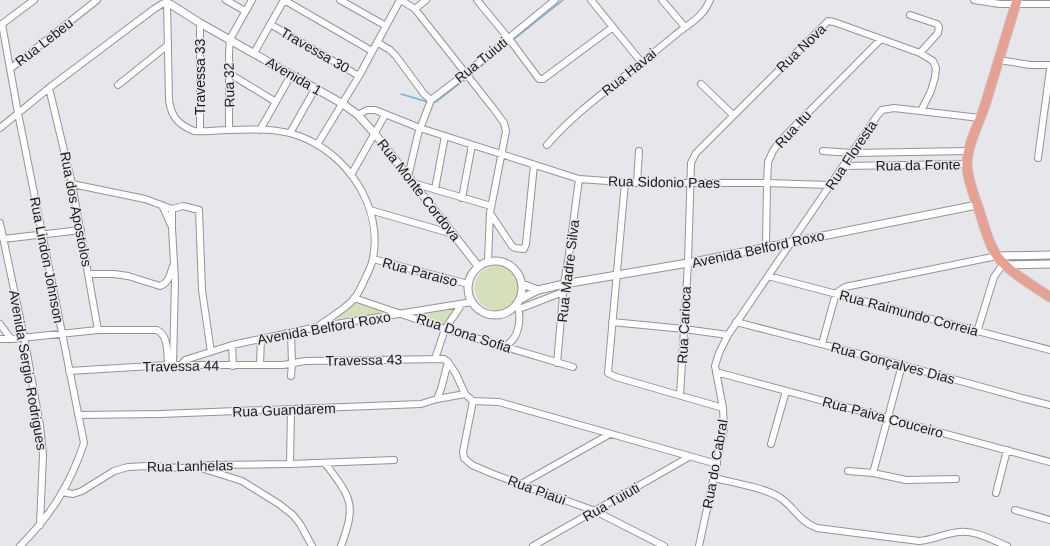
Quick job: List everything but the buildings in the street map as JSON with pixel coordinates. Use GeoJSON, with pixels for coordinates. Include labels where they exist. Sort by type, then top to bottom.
{"type":"FeatureCollection","features":[{"type":"Feature","properties":{"kind":"main road"},"geometry":{"type":"LineString","coordinates":[[1017,2],[969,152],[967,164],[969,178],[977,205],[989,240],[997,256],[1013,272],[1050,296]]}},
{"type":"Feature","properties":{"kind":"street","name":"Rua Lindon Johnson"},"geometry":{"type":"LineString","coordinates":[[34,0],[2,24],[18,113],[84,444],[78,461],[62,492]]}},
{"type":"Feature","properties":{"kind":"street","name":"Rua Lebeu"},"geometry":{"type":"LineString","coordinates":[[10,69],[97,0]]}},
{"type":"Feature","properties":{"kind":"street"},"geometry":{"type":"LineString","coordinates":[[226,0],[245,11]]}},
{"type":"Feature","properties":{"kind":"street"},"geometry":{"type":"LineString","coordinates":[[230,39],[252,0]]}},
{"type":"Feature","properties":{"kind":"street"},"geometry":{"type":"LineString","coordinates":[[254,53],[284,0],[372,51]]}},
{"type":"Feature","properties":{"kind":"street"},"geometry":{"type":"LineString","coordinates":[[340,0],[386,26]]}},
{"type":"Feature","properties":{"kind":"street"},"geometry":{"type":"LineString","coordinates":[[317,145],[343,104],[401,0],[415,9],[506,127],[490,213],[488,261]]}},
{"type":"Feature","properties":{"kind":"street"},"geometry":{"type":"LineString","coordinates":[[415,9],[426,0]]}},
{"type":"Feature","properties":{"kind":"street"},"geometry":{"type":"LineString","coordinates":[[477,0],[539,79],[543,79],[613,27]]}},
{"type":"Feature","properties":{"kind":"street","name":"Rua Tuiuti"},"geometry":{"type":"LineString","coordinates":[[430,102],[510,41],[555,0]]}},
{"type":"Feature","properties":{"kind":"street"},"geometry":{"type":"LineString","coordinates":[[591,0],[642,63]]}},
{"type":"Feature","properties":{"kind":"street"},"geometry":{"type":"LineString","coordinates":[[662,0],[685,27]]}},
{"type":"Feature","properties":{"kind":"street","name":"Rua Havai"},"geometry":{"type":"LineString","coordinates":[[547,145],[571,120],[703,13],[710,0]]}},
{"type":"Feature","properties":{"kind":"street"},"geometry":{"type":"LineString","coordinates":[[974,0],[1000,4],[1017,2],[1050,4]]}},
{"type":"Feature","properties":{"kind":"street"},"geometry":{"type":"LineString","coordinates":[[0,128],[49,88],[154,9],[167,1],[169,100],[174,117],[181,125],[194,131],[260,130],[290,133],[317,145],[336,157],[351,175],[364,197],[370,210],[374,235],[373,259],[354,298],[343,308],[317,326]]}},
{"type":"Feature","properties":{"kind":"street","name":"Avenida 1"},"geometry":{"type":"LineString","coordinates":[[167,1],[200,23],[343,104],[358,115]]}},
{"type":"Feature","properties":{"kind":"street"},"geometry":{"type":"LineString","coordinates":[[910,15],[937,24],[939,27],[938,33],[920,53]]}},
{"type":"Feature","properties":{"kind":"street","name":"Rua Nova"},"geometry":{"type":"LineString","coordinates":[[692,159],[733,115],[828,21],[920,53],[933,61],[936,68],[935,77],[931,91],[922,111]]}},
{"type":"Feature","properties":{"kind":"street","name":"Travessa 33"},"geometry":{"type":"LineString","coordinates":[[200,23],[200,131]]}},
{"type":"Feature","properties":{"kind":"street","name":"Travessa 30"},"geometry":{"type":"LineString","coordinates":[[270,24],[359,76]]}},
{"type":"Feature","properties":{"kind":"street","name":"Rua 32"},"geometry":{"type":"LineString","coordinates":[[230,39],[230,130]]}},
{"type":"Feature","properties":{"kind":"street","name":"Rua Itu"},"geometry":{"type":"LineString","coordinates":[[766,246],[768,162],[773,151],[780,141],[882,39]]}},
{"type":"Feature","properties":{"kind":"street"},"geometry":{"type":"LineString","coordinates":[[377,42],[390,50],[396,56],[430,102],[420,128],[408,177]]}},
{"type":"Feature","properties":{"kind":"street"},"geometry":{"type":"LineString","coordinates":[[118,85],[168,45]]}},
{"type":"Feature","properties":{"kind":"street"},"geometry":{"type":"LineString","coordinates":[[999,60],[1024,64],[1050,65]]}},
{"type":"Feature","properties":{"kind":"street"},"geometry":{"type":"LineString","coordinates":[[1038,158],[1050,69]]}},
{"type":"Feature","properties":{"kind":"street"},"geometry":{"type":"LineString","coordinates":[[230,74],[276,102]]}},
{"type":"Feature","properties":{"kind":"street"},"geometry":{"type":"LineString","coordinates":[[260,130],[291,74]]}},
{"type":"Feature","properties":{"kind":"street"},"geometry":{"type":"LineString","coordinates":[[701,84],[733,115]]}},
{"type":"Feature","properties":{"kind":"street","name":"Rua dos Apostolos"},"geometry":{"type":"LineString","coordinates":[[49,88],[72,184],[98,330]]}},
{"type":"Feature","properties":{"kind":"street"},"geometry":{"type":"LineString","coordinates":[[290,133],[315,89]]}},
{"type":"Feature","properties":{"kind":"street","name":"Rua Floresta"},"geometry":{"type":"LineString","coordinates":[[716,358],[736,322],[882,110],[894,108],[980,118]]}},
{"type":"Feature","properties":{"kind":"street","name":"Rua Sidonio Paes"},"geometry":{"type":"LineString","coordinates":[[358,115],[371,109],[420,128],[579,179],[626,182],[767,183],[830,186]]}},
{"type":"Feature","properties":{"kind":"street","name":"Rua Monte Cordova"},"geometry":{"type":"LineString","coordinates":[[358,115],[375,134],[478,266]]}},
{"type":"Feature","properties":{"kind":"street"},"geometry":{"type":"LineString","coordinates":[[351,175],[385,115]]}},
{"type":"Feature","properties":{"kind":"street"},"geometry":{"type":"LineString","coordinates":[[435,190],[445,136]]}},
{"type":"Feature","properties":{"kind":"street"},"geometry":{"type":"LineString","coordinates":[[462,198],[472,145]]}},
{"type":"Feature","properties":{"kind":"street"},"geometry":{"type":"LineString","coordinates":[[637,182],[639,151]]}},
{"type":"Feature","properties":{"kind":"street","name":"Rua da Fonte"},"geometry":{"type":"LineString","coordinates":[[823,151],[852,153],[969,152]]}},
{"type":"Feature","properties":{"kind":"street","name":"Rua Carioca"},"geometry":{"type":"LineString","coordinates":[[680,395],[688,263],[692,159]]}},
{"type":"Feature","properties":{"kind":"street","name":"Rua da Fonte"},"geometry":{"type":"LineString","coordinates":[[844,166],[967,164]]}},
{"type":"Feature","properties":{"kind":"street"},"geometry":{"type":"LineString","coordinates":[[490,213],[512,246],[515,248],[524,249],[526,244],[534,165]]}},
{"type":"Feature","properties":{"kind":"street","name":"Rua Madre Silva"},"geometry":{"type":"LineString","coordinates":[[557,363],[563,292],[579,179]]}},
{"type":"Feature","properties":{"kind":"street"},"geometry":{"type":"LineString","coordinates":[[626,182],[616,274],[608,371],[616,378],[723,408]]}},
{"type":"Feature","properties":{"kind":"street"},"geometry":{"type":"LineString","coordinates":[[413,183],[491,206]]}},
{"type":"Feature","properties":{"kind":"street"},"geometry":{"type":"LineString","coordinates":[[72,184],[145,199],[172,208],[183,206],[199,210],[202,290],[211,352]]}},
{"type":"Feature","properties":{"kind":"street"},"geometry":{"type":"LineString","coordinates":[[162,205],[172,228]]}},
{"type":"Feature","properties":{"kind":"street","name":"Avenida Belford Roxo"},"geometry":{"type":"LineString","coordinates":[[181,365],[185,360],[211,352],[261,338],[317,326],[472,302],[477,308],[484,312],[491,315],[499,314],[507,312],[538,290],[564,284],[688,263],[766,246],[977,205]]}},
{"type":"Feature","properties":{"kind":"street"},"geometry":{"type":"LineString","coordinates":[[170,365],[175,281],[172,208]]}},
{"type":"Feature","properties":{"kind":"street"},"geometry":{"type":"LineString","coordinates":[[370,210],[453,234]]}},
{"type":"Feature","properties":{"kind":"street","name":"Avenida Sergio Rodrigues"},"geometry":{"type":"LineString","coordinates":[[0,223],[24,337],[42,439],[43,455],[40,524]]}},
{"type":"Feature","properties":{"kind":"street"},"geometry":{"type":"LineString","coordinates":[[3,239],[81,230]]}},
{"type":"Feature","properties":{"kind":"street"},"geometry":{"type":"LineString","coordinates":[[822,344],[836,293],[845,287],[997,256],[1050,255]]}},
{"type":"Feature","properties":{"kind":"street","name":"Rua Paraiso"},"geometry":{"type":"LineString","coordinates":[[373,259],[468,284]]}},
{"type":"Feature","properties":{"kind":"street"},"geometry":{"type":"LineString","coordinates":[[472,302],[468,294],[468,284],[473,271],[478,266],[488,261],[495,260],[503,261],[515,270],[522,284],[519,304],[518,330],[515,337],[505,347]]}},
{"type":"Feature","properties":{"kind":"street"},"geometry":{"type":"LineString","coordinates":[[89,274],[104,273],[128,276],[160,286],[167,282],[174,263]]}},
{"type":"Feature","properties":{"kind":"street"},"geometry":{"type":"LineString","coordinates":[[977,332],[994,277],[1001,267],[1005,265],[1050,264]]}},
{"type":"Feature","properties":{"kind":"street","name":"Rua Raimundo Correia"},"geometry":{"type":"LineString","coordinates":[[768,276],[1050,350]]}},
{"type":"Feature","properties":{"kind":"street"},"geometry":{"type":"LineString","coordinates":[[522,284],[538,290]]}},
{"type":"Feature","properties":{"kind":"street"},"geometry":{"type":"LineString","coordinates":[[519,304],[563,292]]}},
{"type":"Feature","properties":{"kind":"street","name":"Rua Dona Sofia"},"geometry":{"type":"LineString","coordinates":[[354,298],[445,329],[573,367]]}},
{"type":"Feature","properties":{"kind":"street"},"geometry":{"type":"LineString","coordinates":[[462,304],[445,329],[435,359],[444,359],[448,362],[456,374],[465,394],[473,401],[499,402],[717,464]]}},
{"type":"Feature","properties":{"kind":"street"},"geometry":{"type":"LineString","coordinates":[[612,322],[728,335]]}},
{"type":"Feature","properties":{"kind":"street","name":"Rua Gonçalves Dias"},"geometry":{"type":"LineString","coordinates":[[736,322],[1050,405]]}},
{"type":"Feature","properties":{"kind":"street"},"geometry":{"type":"LineString","coordinates":[[0,324],[11,339]]}},
{"type":"Feature","properties":{"kind":"street"},"geometry":{"type":"LineString","coordinates":[[0,339],[98,330],[158,330],[165,339],[170,365]]}},
{"type":"Feature","properties":{"kind":"street"},"geometry":{"type":"LineString","coordinates":[[290,333],[292,363],[291,376]]}},
{"type":"Feature","properties":{"kind":"street"},"geometry":{"type":"LineString","coordinates":[[260,365],[261,338]]}},
{"type":"Feature","properties":{"kind":"street"},"geometry":{"type":"LineString","coordinates":[[232,346],[232,366]]}},
{"type":"Feature","properties":{"kind":"street","name":"Rua do Cabral"},"geometry":{"type":"LineString","coordinates":[[699,546],[724,429],[723,408],[716,372],[716,358]]}},
{"type":"Feature","properties":{"kind":"street","name":"Travessa 43"},"geometry":{"type":"LineString","coordinates":[[292,363],[305,361],[435,359]]}},
{"type":"Feature","properties":{"kind":"street"},"geometry":{"type":"LineString","coordinates":[[437,399],[448,362]]}},
{"type":"Feature","properties":{"kind":"street","name":"Travessa 44"},"geometry":{"type":"LineString","coordinates":[[69,371],[170,365],[232,366],[282,365],[292,363]]}},
{"type":"Feature","properties":{"kind":"street"},"geometry":{"type":"LineString","coordinates":[[873,473],[902,365]]}},
{"type":"Feature","properties":{"kind":"street","name":"Rua Paiva Couceiro"},"geometry":{"type":"LineString","coordinates":[[716,372],[1050,462]]}},
{"type":"Feature","properties":{"kind":"street"},"geometry":{"type":"LineString","coordinates":[[771,444],[786,391]]}},
{"type":"Feature","properties":{"kind":"street"},"geometry":{"type":"LineString","coordinates":[[437,399],[465,394]]}},
{"type":"Feature","properties":{"kind":"street","name":"Rua Guandarem"},"geometry":{"type":"LineString","coordinates":[[78,415],[291,410],[411,405],[430,402],[437,399]]}},
{"type":"Feature","properties":{"kind":"street","name":"Rua Piaui"},"geometry":{"type":"LineString","coordinates":[[473,401],[463,452],[464,458],[472,465],[595,511],[664,546]]}},
{"type":"Feature","properties":{"kind":"street"},"geometry":{"type":"LineString","coordinates":[[290,464],[291,410]]}},
{"type":"Feature","properties":{"kind":"street"},"geometry":{"type":"LineString","coordinates":[[521,484],[610,434]]}},
{"type":"Feature","properties":{"kind":"street"},"geometry":{"type":"LineString","coordinates":[[996,493],[1007,450]]}},
{"type":"Feature","properties":{"kind":"street","name":"Rua Tuiuti"},"geometry":{"type":"LineString","coordinates":[[533,546],[689,457]]}},
{"type":"Feature","properties":{"kind":"street","name":"Rua Lanhelas"},"geometry":{"type":"LineString","coordinates":[[62,492],[73,494],[82,491],[114,471],[128,467],[147,466],[183,468],[211,465],[394,460]]}},
{"type":"Feature","properties":{"kind":"street"},"geometry":{"type":"LineString","coordinates":[[325,463],[344,490],[350,503],[350,517],[341,546]]}},
{"type":"Feature","properties":{"kind":"street"},"geometry":{"type":"LineString","coordinates":[[198,467],[242,481],[280,504],[293,515],[300,524],[312,546]]}},
{"type":"Feature","properties":{"kind":"street"},"geometry":{"type":"LineString","coordinates":[[848,471],[873,473],[906,480],[956,479]]}},
{"type":"Feature","properties":{"kind":"street"},"geometry":{"type":"LineString","coordinates":[[714,478],[772,493],[785,502],[807,524],[817,528],[919,541],[935,539],[957,532],[964,532],[980,535],[1006,546]]}},
{"type":"Feature","properties":{"kind":"street"},"geometry":{"type":"LineString","coordinates":[[20,546],[50,513],[62,492]]}},
{"type":"Feature","properties":{"kind":"street"},"geometry":{"type":"LineString","coordinates":[[1015,510],[1050,520]]}},
{"type":"Feature","properties":{"kind":"green space"},"geometry":{"type":"Polygon","coordinates":[[[493,266],[501,266],[513,272],[519,284],[519,292],[513,304],[501,310],[493,310],[481,304],[475,292],[475,284],[481,272],[493,266]]]}},
{"type":"Feature","properties":{"kind":"green space"},"geometry":{"type":"Polygon","coordinates":[[[354,303],[400,313],[330,319],[354,303]]]}},
{"type":"Feature","properties":{"kind":"green space"},"geometry":{"type":"Polygon","coordinates":[[[456,308],[446,325],[400,313],[456,308]]]}},
{"type":"Feature","properties":{"kind":"waterway"},"geometry":{"type":"LineString","coordinates":[[513,40],[563,0]]}},
{"type":"Feature","properties":{"kind":"waterway"},"geometry":{"type":"LineString","coordinates":[[470,76],[502,48]]}},
{"type":"Feature","properties":{"kind":"waterway"},"geometry":{"type":"LineString","coordinates":[[431,102],[436,102],[467,78]]}},
{"type":"Feature","properties":{"kind":"waterway"},"geometry":{"type":"LineString","coordinates":[[401,94],[428,102]]}}]}
